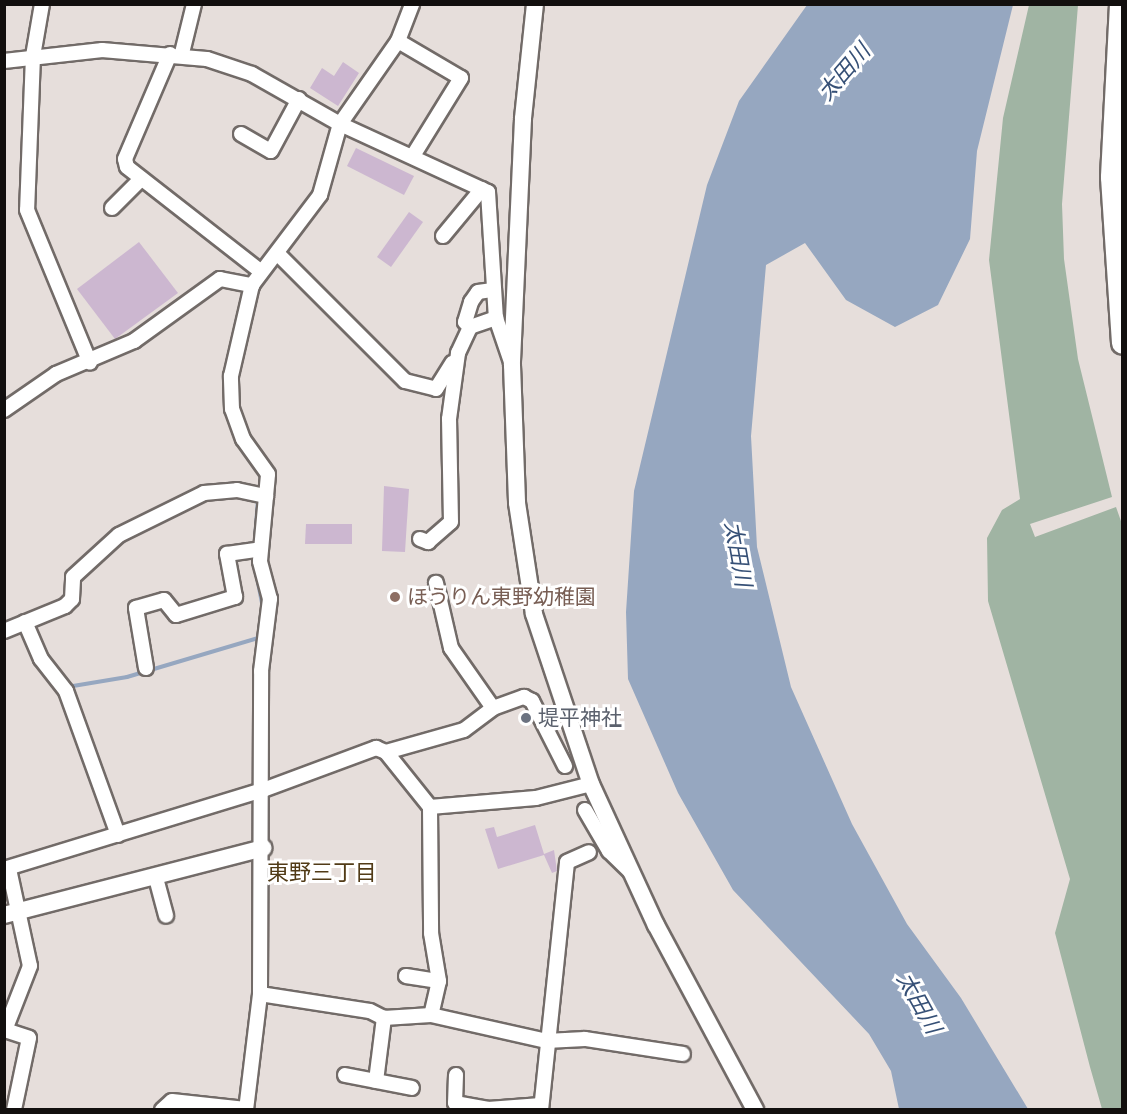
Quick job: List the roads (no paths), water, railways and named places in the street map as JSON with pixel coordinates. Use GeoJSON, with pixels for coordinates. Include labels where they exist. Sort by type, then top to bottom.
{"type":"FeatureCollection","features":[{"type":"Feature","properties":{"kind":"main road"},"geometry":{"type":"LineString","coordinates":[[1120,4],[1111,177],[1122,343]]}},
{"type":"Feature","properties":{"kind":"street"},"geometry":{"type":"LineString","coordinates":[[42,4],[33,56],[27,210],[90,363]]}},
{"type":"Feature","properties":{"kind":"street"},"geometry":{"type":"LineString","coordinates":[[194,4],[176,54],[125,159],[141,179],[260,271]]}},
{"type":"Feature","properties":{"kind":"street"},"geometry":{"type":"LineString","coordinates":[[162,1110],[172,1101],[246,1109],[260,994],[264,848],[261,670],[270,599],[261,576],[266,496],[265,463],[243,439],[232,409],[231,376],[252,285],[260,271],[277,253],[320,195],[340,124],[398,41],[412,4]]}},
{"type":"Feature","properties":{"kind":"street"},"geometry":{"type":"LineString","coordinates":[[535,4],[523,119],[512,365],[517,503],[534,614],[591,784],[632,874],[755,1110]]}},
{"type":"Feature","properties":{"kind":"street"},"geometry":{"type":"LineString","coordinates":[[398,41],[461,78],[414,154]]}},
{"type":"Feature","properties":{"kind":"street"},"geometry":{"type":"LineString","coordinates":[[4,61],[33,56],[102,51],[176,54],[252,74],[340,124],[414,154],[488,192],[495,318],[512,365]]}},
{"type":"Feature","properties":{"kind":"street"},"geometry":{"type":"LineString","coordinates":[[241,134],[271,151],[299,99]]}},
{"type":"Feature","properties":{"kind":"street"},"geometry":{"type":"LineString","coordinates":[[112,208],[141,179]]}},
{"type":"Feature","properties":{"kind":"street"},"geometry":{"type":"LineString","coordinates":[[443,236],[482,189]]}},
{"type":"Feature","properties":{"kind":"street"},"geometry":{"type":"LineString","coordinates":[[277,253],[405,381],[435,389],[458,353],[470,327],[495,318]]}},
{"type":"Feature","properties":{"kind":"street"},"geometry":{"type":"LineString","coordinates":[[4,411],[56,374],[90,363],[134,341],[220,279],[252,285]]}},
{"type":"Feature","properties":{"kind":"street"},"geometry":{"type":"LineString","coordinates":[[470,327],[465,322],[471,302],[478,292],[493,290]]}},
{"type":"Feature","properties":{"kind":"street"},"geometry":{"type":"LineString","coordinates":[[420,539],[428,542],[451,522],[449,418],[458,353]]}},
{"type":"Feature","properties":{"kind":"street"},"geometry":{"type":"LineString","coordinates":[[5,627],[26,622],[64,606],[72,599],[73,577],[119,535],[204,493],[237,490],[266,496]]}},
{"type":"Feature","properties":{"kind":"street"},"geometry":{"type":"LineString","coordinates":[[146,668],[133,616],[136,608],[164,600],[176,615],[235,597],[227,554],[261,549]]}},
{"type":"Feature","properties":{"kind":"street"},"geometry":{"type":"LineString","coordinates":[[436,583],[451,648],[493,708]]}},
{"type":"Feature","properties":{"kind":"street"},"geometry":{"type":"LineString","coordinates":[[26,622],[41,658],[66,691],[118,836]]}},
{"type":"Feature","properties":{"kind":"street"},"geometry":{"type":"LineString","coordinates":[[14,1110],[29,1038],[5,1030],[30,966],[13,913],[7,869],[263,790],[365,750],[386,752],[464,730],[493,708],[524,697],[532,700],[565,766]]}},
{"type":"Feature","properties":{"kind":"street"},"geometry":{"type":"LineString","coordinates":[[550,725],[555,742]]}},
{"type":"Feature","properties":{"kind":"street"},"geometry":{"type":"LineString","coordinates":[[386,752],[430,807],[430,933],[439,981],[431,1015]]}},
{"type":"Feature","properties":{"kind":"street"},"geometry":{"type":"LineString","coordinates":[[430,807],[536,798],[591,784]]}},
{"type":"Feature","properties":{"kind":"street"},"geometry":{"type":"LineString","coordinates":[[585,810],[609,851],[632,874]]}},
{"type":"Feature","properties":{"kind":"street"},"geometry":{"type":"LineString","coordinates":[[13,913],[156,878],[264,848]]}},
{"type":"Feature","properties":{"kind":"street"},"geometry":{"type":"LineString","coordinates":[[456,1074],[455,1103],[488,1109],[541,1107],[546,1041],[567,862],[589,852]]}},
{"type":"Feature","properties":{"kind":"street"},"geometry":{"type":"LineString","coordinates":[[156,878],[166,916]]}},
{"type":"Feature","properties":{"kind":"street"},"geometry":{"type":"LineString","coordinates":[[406,976],[439,981]]}},
{"type":"Feature","properties":{"kind":"street"},"geometry":{"type":"LineString","coordinates":[[260,994],[370,1011],[384,1018],[431,1015],[546,1041],[585,1039],[683,1054]]}},
{"type":"Feature","properties":{"kind":"street"},"geometry":{"type":"LineString","coordinates":[[376,1081],[384,1018]]}},
{"type":"Feature","properties":{"kind":"street"},"geometry":{"type":"LineString","coordinates":[[345,1075],[412,1088]]}},
{"type":"Feature","properties":{"kind":"street"},"geometry":{"type":"LineString","coordinates":[[4,1106],[9,1110]]}},
{"type":"Feature","properties":{"kind":"water","name":"太田川"},"geometry":{"type":"Polygon","coordinates":[[[807,5],[1013,5],[977,151],[970,239],[938,305],[895,327],[846,300],[805,243],[766,265],[751,436],[757,547],[791,687],[852,824],[907,924],[961,998],[1028,1109],[899,1109],[891,1071],[869,1034],[733,890],[678,793],[628,679],[626,612],[634,491],[707,185],[739,101],[807,5]]]}},
{"type":"Feature","properties":{"kind":"waterway"},"geometry":{"type":"LineString","coordinates":[[294,240],[313,215]]}},
{"type":"Feature","properties":{"kind":"waterway"},"geometry":{"type":"LineString","coordinates":[[255,539],[258,499]]}},
{"type":"Feature","properties":{"kind":"waterway"},"geometry":{"type":"LineString","coordinates":[[253,557],[263,608]]}},
{"type":"Feature","properties":{"kind":"waterway"},"geometry":{"type":"LineString","coordinates":[[254,697],[259,636]]}},
{"type":"Feature","properties":{"kind":"waterway"},"geometry":{"type":"LineString","coordinates":[[67,687],[127,677],[258,638]]}},
{"type":"Feature","properties":{"kind":"place","name":"ほうりん東野幼稚園"},"geometry":{"type":"Point","coordinates":[395,597]}},
{"type":"Feature","properties":{"kind":"place","name":"堤平神社"},"geometry":{"type":"Point","coordinates":[526,718]}},
{"type":"Feature","properties":{"kind":"district","name":"東野三丁目"},"geometry":{"type":"Point","coordinates":[322,873]}}]}
